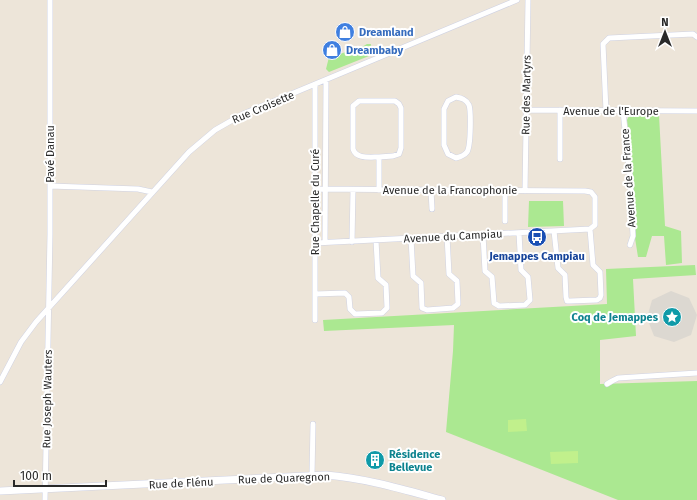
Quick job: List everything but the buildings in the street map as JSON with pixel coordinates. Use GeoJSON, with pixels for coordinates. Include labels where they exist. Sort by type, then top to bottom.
{"type":"FeatureCollection","features":[{"type":"Feature","properties":{"kind":"street","name":"Pavé Danau"},"geometry":{"type":"LineString","coordinates":[[48,309],[50,186],[50,0]]}},
{"type":"Feature","properties":{"kind":"street","name":"Rue Croisette"},"geometry":{"type":"LineString","coordinates":[[0,382],[28,331],[189,152],[216,130],[243,114],[517,0]]}},
{"type":"Feature","properties":{"kind":"street","name":"Rue des Martyrs"},"geometry":{"type":"LineString","coordinates":[[525,191],[528,0]]}},
{"type":"Feature","properties":{"kind":"street"},"geometry":{"type":"LineString","coordinates":[[606,110],[603,44],[609,38],[693,34],[697,37]]}},
{"type":"Feature","properties":{"kind":"street"},"geometry":{"type":"LineString","coordinates":[[325,242],[326,80]]}},
{"type":"Feature","properties":{"kind":"street","name":"Rue Chapelle du Curé"},"geometry":{"type":"LineString","coordinates":[[315,85],[315,320]]}},
{"type":"Feature","properties":{"kind":"street"},"geometry":{"type":"LineString","coordinates":[[452,98],[461,98],[468,104],[470,111],[470,140],[468,150],[463,156],[459,157],[450,155],[444,148],[444,109],[448,101],[452,98]]}},
{"type":"Feature","properties":{"kind":"street"},"geometry":{"type":"LineString","coordinates":[[359,101],[394,101],[399,104],[401,108],[401,148],[399,154],[379,157],[358,156],[354,153],[353,106],[359,101]]}},
{"type":"Feature","properties":{"kind":"street","name":"Avenue de l'Europe"},"geometry":{"type":"LineString","coordinates":[[526,110],[697,112]]}},
{"type":"Feature","properties":{"kind":"street"},"geometry":{"type":"LineString","coordinates":[[560,110],[560,159]]}},
{"type":"Feature","properties":{"kind":"street","name":"Avenue de la France"},"geometry":{"type":"LineString","coordinates":[[623,111],[630,177],[633,236],[630,245]]}},
{"type":"Feature","properties":{"kind":"street"},"geometry":{"type":"LineString","coordinates":[[379,157],[379,190]]}},
{"type":"Feature","properties":{"kind":"street"},"geometry":{"type":"LineString","coordinates":[[50,186],[138,189],[152,192]]}},
{"type":"Feature","properties":{"kind":"street","name":"Avenue de la Francophonie"},"geometry":{"type":"LineString","coordinates":[[315,190],[585,191],[591,192],[595,197],[595,225],[590,229]]}},
{"type":"Feature","properties":{"kind":"street"},"geometry":{"type":"LineString","coordinates":[[352,242],[353,190]]}},
{"type":"Feature","properties":{"kind":"street"},"geometry":{"type":"LineString","coordinates":[[432,190],[432,209]]}},
{"type":"Feature","properties":{"kind":"street"},"geometry":{"type":"LineString","coordinates":[[505,191],[505,222]]}},
{"type":"Feature","properties":{"kind":"street"},"geometry":{"type":"LineString","coordinates":[[554,231],[558,268],[565,275],[566,297],[568,301],[597,300],[601,295],[600,272],[593,265],[590,229]]}},
{"type":"Feature","properties":{"kind":"street","name":"Avenue du Campiau"},"geometry":{"type":"LineString","coordinates":[[315,243],[590,229]]}},
{"type":"Feature","properties":{"kind":"street"},"geometry":{"type":"LineString","coordinates":[[483,234],[485,271],[492,278],[494,303],[499,306],[525,304],[530,300],[528,277],[521,270],[518,233]]}},
{"type":"Feature","properties":{"kind":"street"},"geometry":{"type":"LineString","coordinates":[[411,238],[413,276],[421,283],[422,308],[427,310],[453,308],[458,304],[457,281],[449,274],[447,236]]}},
{"type":"Feature","properties":{"kind":"street"},"geometry":{"type":"LineString","coordinates":[[315,294],[345,293],[349,297],[350,308],[355,314],[382,313],[387,308],[386,285],[378,278],[376,240]]}},
{"type":"Feature","properties":{"kind":"street","name":"Rue Joseph Wauters"},"geometry":{"type":"LineString","coordinates":[[45,500],[48,309]]}},
{"type":"Feature","properties":{"kind":"street"},"geometry":{"type":"LineString","coordinates":[[607,384],[618,378],[697,373]]}},
{"type":"Feature","properties":{"kind":"street"},"geometry":{"type":"LineString","coordinates":[[312,475],[313,424]]}},
{"type":"Feature","properties":{"kind":"street","name":"Rue de Quaregnon"},"geometry":{"type":"LineString","coordinates":[[220,480],[334,475],[442,500]]}},
{"type":"Feature","properties":{"kind":"street","name":"Rue de Flénu"},"geometry":{"type":"LineString","coordinates":[[0,491],[46,490],[220,480]]}},
{"type":"Feature","properties":{"kind":"green space"},"geometry":{"type":"Polygon","coordinates":[[[367,44],[371,44],[369,56],[329,72],[326,69],[329,57],[360,48],[367,44]]]}},
{"type":"Feature","properties":{"kind":"green space"},"geometry":{"type":"Polygon","coordinates":[[[659,115],[665,226],[681,231],[682,263],[666,265],[664,236],[652,236],[646,257],[638,257],[635,238],[633,181],[627,120],[629,116],[659,115]]]}},
{"type":"Feature","properties":{"kind":"green space"},"geometry":{"type":"Polygon","coordinates":[[[529,201],[563,201],[564,226],[528,227],[529,201]]]}},
{"type":"Feature","properties":{"kind":"green space"},"geometry":{"type":"Polygon","coordinates":[[[695,265],[696,275],[633,279],[636,336],[600,340],[600,384],[697,381],[697,500],[618,500],[446,432],[454,325],[324,331],[323,320],[607,304],[606,269],[695,265]]]}},
{"type":"Feature","properties":{"kind":"green space"},"geometry":{"type":"Polygon","coordinates":[[[526,419],[527,431],[508,432],[508,420],[526,419]]]}},
{"type":"Feature","properties":{"kind":"green space"},"geometry":{"type":"Polygon","coordinates":[[[578,451],[578,463],[551,464],[550,452],[578,451]]]}},
{"type":"Feature","properties":{"kind":"shaded area"},"geometry":{"type":"Polygon","coordinates":[[[671,291],[689,298],[697,315],[691,335],[674,342],[654,336],[647,318],[652,300],[671,291]]]}},
{"type":"Feature","properties":{"kind":"place","name":"Dreamland"},"geometry":{"type":"Point","coordinates":[345,32]}},
{"type":"Feature","properties":{"kind":"place","name":"Dreambaby"},"geometry":{"type":"Point","coordinates":[332,50]}},
{"type":"Feature","properties":{"kind":"place","name":"Jemappes Campiau"},"geometry":{"type":"Point","coordinates":[537,237]}},
{"type":"Feature","properties":{"kind":"place","name":"Coq de Jemappes"},"geometry":{"type":"Point","coordinates":[672,317]}},
{"type":"Feature","properties":{"kind":"place","name":"Résidence Bellevue"},"geometry":{"type":"Point","coordinates":[375,460]}}]}
